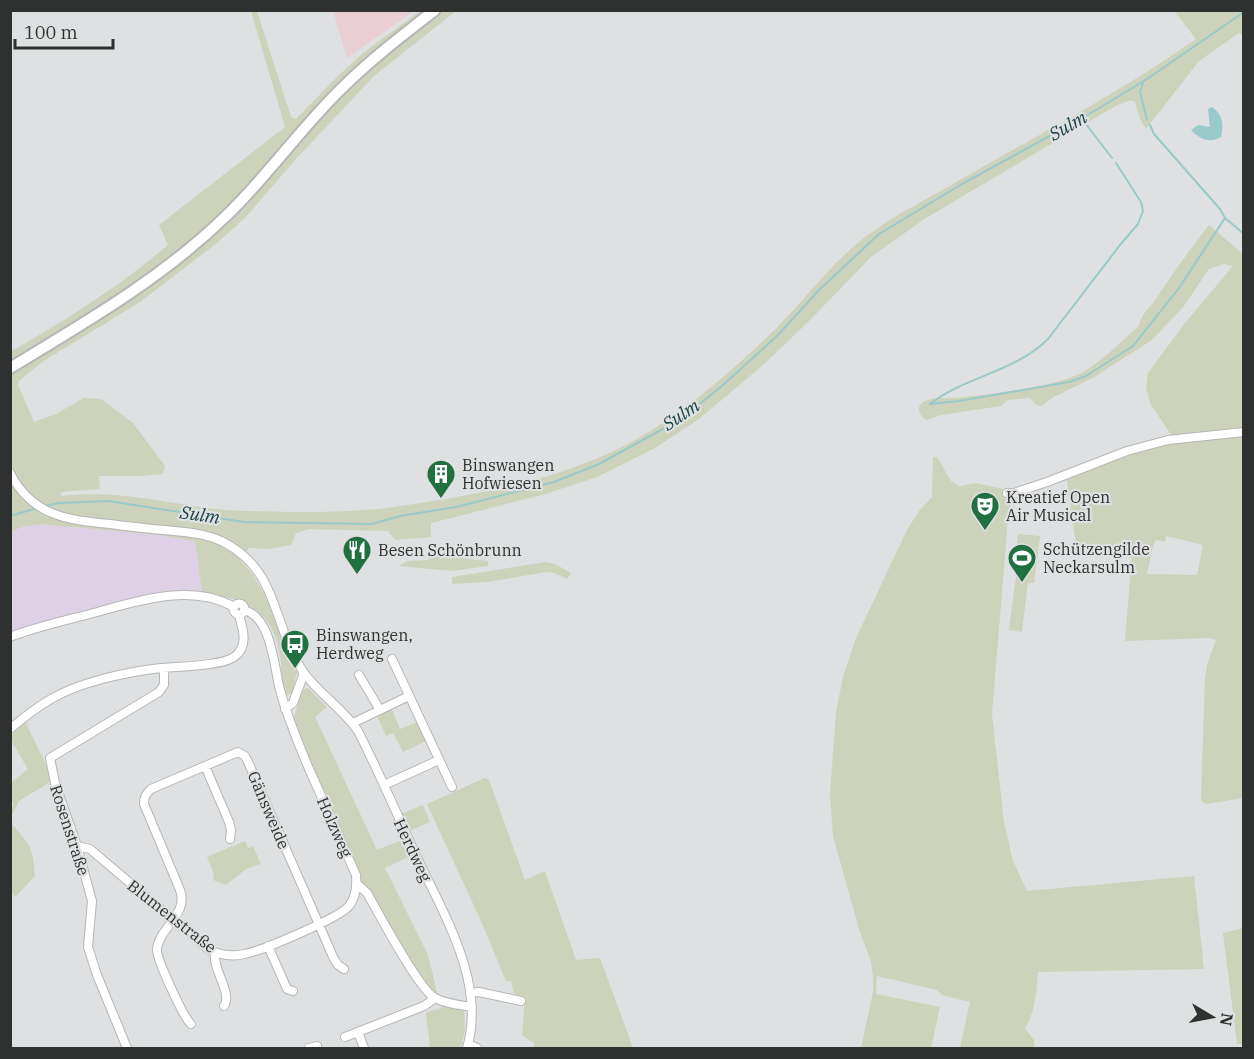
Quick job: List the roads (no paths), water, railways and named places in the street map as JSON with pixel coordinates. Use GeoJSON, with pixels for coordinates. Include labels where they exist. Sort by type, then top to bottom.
{"type":"FeatureCollection","features":[{"type":"Feature","properties":{"kind":"main road"},"geometry":{"type":"LineString","coordinates":[[10,368],[103,312],[174,262],[239,202],[340,89],[435,10]]}},
{"type":"Feature","properties":{"kind":"street"},"geometry":{"type":"LineString","coordinates":[[1007,493],[1014,493],[1047,482],[1127,451],[1168,440],[1244,432]]}},
{"type":"Feature","properties":{"kind":"street","name":"Herdweg"},"geometry":{"type":"LineString","coordinates":[[10,472],[28,498],[48,512],[84,522],[207,536],[226,544],[249,560],[266,583],[289,647],[304,673],[322,694],[353,723],[452,933],[472,1007],[468,1046]]}},
{"type":"Feature","properties":{"kind":"street","name":"Holzweg"},"geometry":{"type":"LineString","coordinates":[[10,637],[151,598],[192,596],[221,601],[234,607],[240,604],[242,613],[256,617],[266,631],[285,709],[356,875],[356,883],[367,893],[415,974],[435,998]]}},
{"type":"Feature","properties":{"kind":"street"},"geometry":{"type":"LineString","coordinates":[[10,729],[53,698],[120,675],[164,668],[214,664],[233,658],[241,649],[245,635],[242,613]]}},
{"type":"Feature","properties":{"kind":"street"},"geometry":{"type":"LineString","coordinates":[[392,659],[452,787]]}},
{"type":"Feature","properties":{"kind":"street","name":"Rosenstraße"},"geometry":{"type":"LineString","coordinates":[[127,1048],[97,975],[88,946],[92,901],[77,846],[55,783],[50,758],[159,692],[164,685],[164,668]]}},
{"type":"Feature","properties":{"kind":"street"},"geometry":{"type":"LineString","coordinates":[[285,709],[293,703],[304,673]]}},
{"type":"Feature","properties":{"kind":"street"},"geometry":{"type":"LineString","coordinates":[[359,675],[380,710]]}},
{"type":"Feature","properties":{"kind":"street"},"geometry":{"type":"LineString","coordinates":[[353,723],[409,696]]}},
{"type":"Feature","properties":{"kind":"street","name":"Gänsweide"},"geometry":{"type":"LineString","coordinates":[[173,920],[180,908],[182,895],[144,804],[145,795],[151,789],[238,752],[245,756],[318,924]]}},
{"type":"Feature","properties":{"kind":"street"},"geometry":{"type":"LineString","coordinates":[[384,785],[439,760]]}},
{"type":"Feature","properties":{"kind":"street"},"geometry":{"type":"LineString","coordinates":[[205,766],[229,822],[230,839]]}},
{"type":"Feature","properties":{"kind":"street","name":"Blumenstraße"},"geometry":{"type":"LineString","coordinates":[[77,846],[90,849],[208,949],[231,955],[244,954],[268,946],[342,912],[349,906],[355,893],[356,883]]}},
{"type":"Feature","properties":{"kind":"street"},"geometry":{"type":"LineString","coordinates":[[173,920],[159,941],[156,954],[181,1010],[191,1024]]}},
{"type":"Feature","properties":{"kind":"street"},"geometry":{"type":"LineString","coordinates":[[318,924],[338,965],[344,969]]}},
{"type":"Feature","properties":{"kind":"street"},"geometry":{"type":"LineString","coordinates":[[268,946],[287,989],[292,991]]}},
{"type":"Feature","properties":{"kind":"street"},"geometry":{"type":"LineString","coordinates":[[215,952],[214,964],[227,996],[227,1003],[224,1006]]}},
{"type":"Feature","properties":{"kind":"street"},"geometry":{"type":"LineString","coordinates":[[470,993],[479,992],[521,1001]]}},
{"type":"Feature","properties":{"kind":"street"},"geometry":{"type":"LineString","coordinates":[[345,1037],[424,1006],[435,998],[472,1007]]}},
{"type":"Feature","properties":{"kind":"street"},"geometry":{"type":"LineString","coordinates":[[358,1032],[364,1048]]}},
{"type":"Feature","properties":{"kind":"street"},"geometry":{"type":"LineString","coordinates":[[468,1046],[477,1048]]}},
{"type":"Feature","properties":{"kind":"water"},"geometry":{"type":"Polygon","coordinates":[[[1212,107],[1222,120],[1222,128],[1221,137],[1209,140],[1201,138],[1191,130],[1198,125],[1210,127],[1208,109],[1212,107]]]}},
{"type":"Feature","properties":{"kind":"waterway","name":"Sulm"},"geometry":{"type":"LineString","coordinates":[[45,506],[59,503],[108,501],[244,522],[372,524],[400,516],[456,507],[554,482],[599,464],[681,419],[723,385],[778,335],[819,290],[879,234],[1147,79],[1244,12]]}},
{"type":"Feature","properties":{"kind":"waterway"},"geometry":{"type":"LineString","coordinates":[[1143,83],[1140,92],[1147,120]]}},
{"type":"Feature","properties":{"kind":"waterway"},"geometry":{"type":"LineString","coordinates":[[1082,119],[1112,158]]}},
{"type":"Feature","properties":{"kind":"waterway"},"geometry":{"type":"LineString","coordinates":[[1150,125],[1154,134],[1220,209],[1225,218],[1244,234]]}},
{"type":"Feature","properties":{"kind":"waterway"},"geometry":{"type":"LineString","coordinates":[[930,404],[959,387],[1021,359],[1048,339],[1138,224],[1143,211],[1141,202],[1116,163]]}},
{"type":"Feature","properties":{"kind":"waterway"},"geometry":{"type":"LineString","coordinates":[[930,404],[1069,382],[1086,376],[1133,346],[1179,288],[1225,218]]}},
{"type":"Feature","properties":{"kind":"waterway","name":"Sulm"},"geometry":{"type":"LineString","coordinates":[[10,516],[37,508]]}},
{"type":"Feature","properties":{"kind":"place","name":"Binswangen Hofwiesen"},"geometry":{"type":"Point","coordinates":[441,500]}},
{"type":"Feature","properties":{"kind":"place","name":"Kreatief Open Air Musical"},"geometry":{"type":"Point","coordinates":[985,532]}},
{"type":"Feature","properties":{"kind":"place","name":"Besen Schönbrunn"},"geometry":{"type":"Point","coordinates":[357,576]}},
{"type":"Feature","properties":{"kind":"place","name":"Schützengilde Neckarsulm"},"geometry":{"type":"Point","coordinates":[1022,584]}},
{"type":"Feature","properties":{"kind":"place","name":"Binswangen, Herdweg"},"geometry":{"type":"Point","coordinates":[295,670]}}]}
